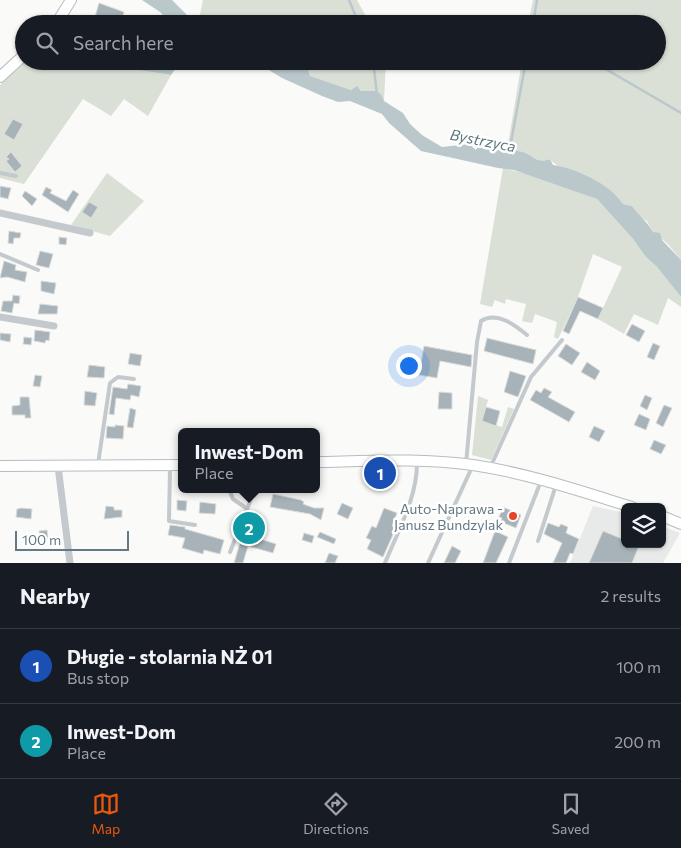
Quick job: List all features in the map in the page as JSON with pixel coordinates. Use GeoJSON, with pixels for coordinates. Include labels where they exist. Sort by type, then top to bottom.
{"type":"FeatureCollection","features":[{"type":"Feature","properties":{"kind":"main road"},"geometry":{"type":"LineString","coordinates":[[62,15],[71,0]]}},
{"type":"Feature","properties":{"kind":"main road"},"geometry":{"type":"LineString","coordinates":[[0,77],[15,63]]}},
{"type":"Feature","properties":{"kind":"main road"},"geometry":{"type":"LineString","coordinates":[[320,462],[418,461],[470,465],[541,481],[621,504]]}},
{"type":"Feature","properties":{"kind":"main road"},"geometry":{"type":"LineString","coordinates":[[0,466],[178,465]]}},
{"type":"Feature","properties":{"kind":"main road"},"geometry":{"type":"LineString","coordinates":[[666,518],[681,524]]}},
{"type":"Feature","properties":{"kind":"street"},"geometry":{"type":"LineString","coordinates":[[0,213],[90,233]]}},
{"type":"Feature","properties":{"kind":"street"},"geometry":{"type":"LineString","coordinates":[[0,317],[54,326]]}},
{"type":"Feature","properties":{"kind":"street"},"geometry":{"type":"LineString","coordinates":[[58,466],[70,563]]}},
{"type":"Feature","properties":{"kind":"lane"},"geometry":{"type":"LineString","coordinates":[[0,172],[16,176]]}},
{"type":"Feature","properties":{"kind":"lane"},"geometry":{"type":"LineString","coordinates":[[0,254],[38,270]]}},
{"type":"Feature","properties":{"kind":"lane"},"geometry":{"type":"LineString","coordinates":[[428,563],[470,465],[477,342],[481,321],[491,317],[498,318],[512,324],[527,335]]}},
{"type":"Feature","properties":{"kind":"lane"},"geometry":{"type":"LineString","coordinates":[[489,468],[531,377],[562,340]]}},
{"type":"Feature","properties":{"kind":"lane"},"geometry":{"type":"LineString","coordinates":[[98,466],[110,383],[118,377],[134,379]]}},
{"type":"Feature","properties":{"kind":"lane"},"geometry":{"type":"LineString","coordinates":[[385,563],[408,507],[417,474],[418,461]]}},
{"type":"Feature","properties":{"kind":"lane"},"geometry":{"type":"LineString","coordinates":[[170,465],[169,520],[195,525]]}},
{"type":"Feature","properties":{"kind":"lane"},"geometry":{"type":"LineString","coordinates":[[509,563],[541,481]]}},
{"type":"Feature","properties":{"kind":"lane"},"geometry":{"type":"LineString","coordinates":[[538,540],[556,485]]}},
{"type":"Feature","properties":{"kind":"lane"},"geometry":{"type":"LineString","coordinates":[[230,493],[232,499],[246,508]]}},
{"type":"Feature","properties":{"kind":"lane"},"geometry":{"type":"LineString","coordinates":[[230,552],[253,493]]}},
{"type":"Feature","properties":{"kind":"shaded area"},"geometry":{"type":"Polygon","coordinates":[[[142,0],[172,0],[187,15],[163,15],[142,0]]]}},
{"type":"Feature","properties":{"kind":"shaded area"},"geometry":{"type":"Polygon","coordinates":[[[203,0],[357,0],[365,15],[200,15],[203,0]]]}},
{"type":"Feature","properties":{"kind":"shaded area"},"geometry":{"type":"Polygon","coordinates":[[[533,0],[681,0],[681,260],[668,244],[653,232],[647,221],[640,217],[632,206],[623,204],[605,188],[554,164],[550,159],[542,161],[523,152],[507,150],[520,70],[666,70],[666,15],[530,15],[533,0]]]}},
{"type":"Feature","properties":{"kind":"shaded area"},"geometry":{"type":"Polygon","coordinates":[[[16,70],[138,70],[171,75],[148,116],[124,99],[111,116],[83,99],[24,184],[0,178],[0,85],[16,70]]]}},
{"type":"Feature","properties":{"kind":"shaded area"},"geometry":{"type":"Polygon","coordinates":[[[138,70],[175,70],[171,75],[138,70]]]}},
{"type":"Feature","properties":{"kind":"shaded area"},"geometry":{"type":"Polygon","coordinates":[[[269,70],[308,70],[310,76],[351,90],[357,86],[361,91],[375,91],[381,94],[384,101],[403,113],[410,124],[422,135],[442,147],[469,144],[476,150],[478,146],[491,149],[496,145],[498,150],[523,152],[542,161],[550,159],[553,165],[592,178],[610,190],[623,204],[632,206],[653,232],[660,233],[662,240],[681,260],[681,297],[597,199],[514,170],[421,151],[389,123],[382,114],[350,101],[338,102],[282,78],[269,70]]]}},
{"type":"Feature","properties":{"kind":"shaded area"},"geometry":{"type":"Polygon","coordinates":[[[297,70],[386,70],[384,101],[380,95],[374,92],[361,91],[357,87],[351,90],[309,76],[297,70]]]}},
{"type":"Feature","properties":{"kind":"shaded area"},"geometry":{"type":"Polygon","coordinates":[[[503,168],[539,177],[597,199],[681,297],[681,307],[668,298],[658,325],[634,314],[624,334],[598,319],[622,267],[593,254],[578,297],[558,339],[554,337],[557,322],[535,314],[532,323],[522,321],[526,304],[506,299],[505,304],[495,300],[492,307],[480,304],[503,168]]]}},
{"type":"Feature","properties":{"kind":"shaded area"},"geometry":{"type":"Polygon","coordinates":[[[107,173],[144,201],[110,236],[71,225],[107,173]]]}},
{"type":"Feature","properties":{"kind":"shaded area"},"geometry":{"type":"Polygon","coordinates":[[[478,396],[488,400],[482,421],[502,427],[508,407],[514,409],[491,460],[472,455],[478,396]]]}},
{"type":"Feature","properties":{"kind":"shaded area"},"geometry":{"type":"Polygon","coordinates":[[[593,506],[621,512],[621,548],[666,548],[666,528],[680,533],[663,563],[570,563],[593,506]]]}},
{"type":"Feature","properties":{"kind":"building"},"geometry":{"type":"Polygon","coordinates":[[[99,3],[124,12],[123,15],[96,15],[99,3]]]}},
{"type":"Feature","properties":{"kind":"building"},"geometry":{"type":"Polygon","coordinates":[[[13,119],[23,124],[14,140],[4,134],[13,119]]]}},
{"type":"Feature","properties":{"kind":"building"},"geometry":{"type":"Polygon","coordinates":[[[11,152],[22,166],[15,172],[6,161],[9,159],[6,157],[11,152]]]}},
{"type":"Feature","properties":{"kind":"building"},"geometry":{"type":"Polygon","coordinates":[[[0,186],[11,188],[8,199],[0,197],[0,186]]]}},
{"type":"Feature","properties":{"kind":"building"},"geometry":{"type":"Polygon","coordinates":[[[46,187],[52,190],[50,193],[66,201],[73,190],[79,194],[68,212],[42,195],[46,187]]]}},
{"type":"Feature","properties":{"kind":"building"},"geometry":{"type":"Polygon","coordinates":[[[25,191],[37,199],[32,206],[22,196],[25,191]]]}},
{"type":"Feature","properties":{"kind":"building"},"geometry":{"type":"Polygon","coordinates":[[[89,202],[98,207],[91,218],[82,212],[89,202]]]}},
{"type":"Feature","properties":{"kind":"building"},"geometry":{"type":"Polygon","coordinates":[[[9,231],[21,233],[20,238],[14,238],[13,244],[8,243],[9,231]]]}},
{"type":"Feature","properties":{"kind":"building"},"geometry":{"type":"Polygon","coordinates":[[[59,237],[67,238],[66,245],[59,244],[59,237]]]}},
{"type":"Feature","properties":{"kind":"building"},"geometry":{"type":"Polygon","coordinates":[[[40,251],[53,254],[49,268],[36,265],[40,251]]]}},
{"type":"Feature","properties":{"kind":"building"},"geometry":{"type":"Polygon","coordinates":[[[4,261],[16,265],[15,270],[27,272],[25,282],[7,277],[0,278],[4,261]]]}},
{"type":"Feature","properties":{"kind":"building"},"geometry":{"type":"Polygon","coordinates":[[[41,281],[56,283],[54,294],[41,291],[41,281]]]}},
{"type":"Feature","properties":{"kind":"building"},"geometry":{"type":"Polygon","coordinates":[[[13,295],[20,296],[19,304],[14,303],[12,313],[1,311],[3,301],[12,301],[13,295]]]}},
{"type":"Feature","properties":{"kind":"building"},"geometry":{"type":"Polygon","coordinates":[[[578,297],[603,308],[598,319],[580,311],[569,334],[563,331],[578,297]]]}},
{"type":"Feature","properties":{"kind":"building"},"geometry":{"type":"Polygon","coordinates":[[[40,304],[58,306],[57,314],[38,314],[40,304]]]}},
{"type":"Feature","properties":{"kind":"building"},"geometry":{"type":"Polygon","coordinates":[[[632,324],[645,331],[639,342],[626,335],[632,324]]]}},
{"type":"Feature","properties":{"kind":"building"},"geometry":{"type":"Polygon","coordinates":[[[35,330],[50,332],[49,341],[46,340],[45,343],[34,341],[35,330]]]}},
{"type":"Feature","properties":{"kind":"building"},"geometry":{"type":"Polygon","coordinates":[[[0,333],[11,334],[10,342],[0,340],[0,333]]]}},
{"type":"Feature","properties":{"kind":"building"},"geometry":{"type":"Polygon","coordinates":[[[24,337],[32,338],[31,345],[23,344],[24,337]]]}},
{"type":"Feature","properties":{"kind":"building"},"geometry":{"type":"Polygon","coordinates":[[[487,338],[536,350],[533,364],[484,351],[487,338]]]}},
{"type":"Feature","properties":{"kind":"building"},"geometry":{"type":"Polygon","coordinates":[[[653,343],[660,346],[654,360],[647,357],[653,343]]]}},
{"type":"Feature","properties":{"kind":"building"},"geometry":{"type":"Polygon","coordinates":[[[566,344],[580,353],[572,365],[558,356],[566,344]]]}},
{"type":"Feature","properties":{"kind":"building"},"geometry":{"type":"Polygon","coordinates":[[[424,346],[472,355],[471,367],[440,361],[437,378],[419,375],[424,346]]]}},
{"type":"Feature","properties":{"kind":"building"},"geometry":{"type":"Polygon","coordinates":[[[130,353],[142,355],[140,366],[128,364],[130,353]]]}},
{"type":"Feature","properties":{"kind":"building"},"geometry":{"type":"Polygon","coordinates":[[[587,362],[600,371],[595,380],[581,372],[587,362]]]}},
{"type":"Feature","properties":{"kind":"building"},"geometry":{"type":"Polygon","coordinates":[[[89,365],[105,367],[104,378],[87,377],[89,365]]]}},
{"type":"Feature","properties":{"kind":"building"},"geometry":{"type":"Polygon","coordinates":[[[510,371],[526,376],[518,397],[504,392],[510,371]]]}},
{"type":"Feature","properties":{"kind":"building"},"geometry":{"type":"Polygon","coordinates":[[[35,375],[42,376],[40,387],[33,386],[35,375]]]}},
{"type":"Feature","properties":{"kind":"building"},"geometry":{"type":"Polygon","coordinates":[[[128,384],[141,386],[139,397],[131,395],[130,400],[116,398],[114,415],[109,414],[113,387],[127,389],[128,384]]]}},
{"type":"Feature","properties":{"kind":"building"},"geometry":{"type":"Polygon","coordinates":[[[544,388],[552,392],[548,397],[575,412],[569,422],[530,400],[536,390],[541,393],[544,388]]]}},
{"type":"Feature","properties":{"kind":"building"},"geometry":{"type":"Polygon","coordinates":[[[85,391],[97,393],[95,406],[84,405],[85,391]]]}},
{"type":"Feature","properties":{"kind":"building"},"geometry":{"type":"Polygon","coordinates":[[[439,392],[452,393],[452,409],[438,409],[439,392]]]}},
{"type":"Feature","properties":{"kind":"building"},"geometry":{"type":"Polygon","coordinates":[[[645,395],[652,398],[647,410],[640,406],[645,395]]]}},
{"type":"Feature","properties":{"kind":"building"},"geometry":{"type":"Polygon","coordinates":[[[20,397],[29,397],[31,418],[25,418],[25,415],[12,415],[12,406],[20,405],[20,397]]]}},
{"type":"Feature","properties":{"kind":"building"},"geometry":{"type":"Polygon","coordinates":[[[664,405],[672,408],[663,427],[656,423],[664,405]]]}},
{"type":"Feature","properties":{"kind":"building"},"geometry":{"type":"Polygon","coordinates":[[[486,407],[500,411],[496,426],[482,421],[486,407]]]}},
{"type":"Feature","properties":{"kind":"building"},"geometry":{"type":"Polygon","coordinates":[[[130,408],[136,410],[133,428],[127,427],[130,408]]]}},
{"type":"Feature","properties":{"kind":"building"},"geometry":{"type":"Polygon","coordinates":[[[639,414],[650,419],[646,430],[634,425],[639,414]]]}},
{"type":"Feature","properties":{"kind":"building"},"geometry":{"type":"Polygon","coordinates":[[[115,425],[124,426],[123,439],[106,438],[107,426],[115,427],[115,425]]]}},
{"type":"Feature","properties":{"kind":"building"},"geometry":{"type":"Polygon","coordinates":[[[594,426],[605,431],[599,442],[589,437],[594,426]]]}},
{"type":"Feature","properties":{"kind":"building"},"geometry":{"type":"Polygon","coordinates":[[[654,440],[666,445],[661,454],[650,449],[654,440]]]}},
{"type":"Feature","properties":{"kind":"building"},"geometry":{"type":"Polygon","coordinates":[[[273,494],[301,500],[304,502],[303,504],[314,508],[324,508],[321,520],[310,514],[270,507],[273,494]]]}},
{"type":"Feature","properties":{"kind":"building"},"geometry":{"type":"Polygon","coordinates":[[[177,500],[187,501],[186,511],[177,510],[177,500]]]}},
{"type":"Feature","properties":{"kind":"building"},"geometry":{"type":"Polygon","coordinates":[[[200,502],[216,504],[215,514],[199,513],[200,502]]]}},
{"type":"Feature","properties":{"kind":"building"},"geometry":{"type":"Polygon","coordinates":[[[342,503],[353,508],[348,519],[337,514],[342,503]]]}},
{"type":"Feature","properties":{"kind":"building"},"geometry":{"type":"Polygon","coordinates":[[[106,506],[114,507],[114,510],[122,510],[122,517],[104,519],[106,506]]]}},
{"type":"Feature","properties":{"kind":"building"},"geometry":{"type":"Polygon","coordinates":[[[503,507],[521,515],[516,528],[501,522],[502,518],[499,517],[503,507]]]}},
{"type":"Feature","properties":{"kind":"building"},"geometry":{"type":"Polygon","coordinates":[[[384,508],[397,513],[392,526],[396,528],[383,557],[367,549],[371,540],[366,538],[372,526],[376,528],[384,508]]]}},
{"type":"Feature","properties":{"kind":"building"},"geometry":{"type":"Polygon","coordinates":[[[17,509],[32,509],[31,519],[16,517],[17,509]]]}},
{"type":"Feature","properties":{"kind":"building"},"geometry":{"type":"Polygon","coordinates":[[[248,516],[262,520],[257,538],[276,544],[273,553],[248,546],[243,563],[234,563],[248,516]]]}},
{"type":"Feature","properties":{"kind":"building"},"geometry":{"type":"Polygon","coordinates":[[[548,523],[559,527],[561,524],[568,527],[566,533],[579,539],[573,554],[570,553],[566,563],[553,563],[562,543],[544,534],[548,523]]]}},
{"type":"Feature","properties":{"kind":"building"},"geometry":{"type":"Polygon","coordinates":[[[170,525],[185,527],[185,529],[224,540],[220,554],[204,550],[203,554],[182,548],[185,538],[168,535],[170,525]]]}},
{"type":"Feature","properties":{"kind":"building"},"geometry":{"type":"Polygon","coordinates":[[[47,530],[48,538],[40,538],[39,531],[47,530]]]}},
{"type":"Feature","properties":{"kind":"building"},"geometry":{"type":"Polygon","coordinates":[[[495,531],[508,537],[496,563],[483,563],[495,531]]]}},
{"type":"Feature","properties":{"kind":"building"},"geometry":{"type":"Polygon","coordinates":[[[603,531],[621,538],[621,548],[638,548],[632,563],[589,563],[603,531]]]}},
{"type":"Feature","properties":{"kind":"building"},"geometry":{"type":"Polygon","coordinates":[[[320,532],[336,539],[334,544],[317,537],[320,532]]]}},
{"type":"Feature","properties":{"kind":"building"},"geometry":{"type":"Polygon","coordinates":[[[304,533],[314,536],[312,543],[302,540],[304,533]]]}},
{"type":"Feature","properties":{"kind":"building"},"geometry":{"type":"Polygon","coordinates":[[[452,546],[461,551],[455,563],[444,563],[452,546]]]}},
{"type":"Feature","properties":{"kind":"building"},"geometry":{"type":"Polygon","coordinates":[[[329,553],[338,556],[335,563],[325,563],[329,553]]]}},
{"type":"Feature","properties":{"kind":"waterway"},"geometry":{"type":"LineString","coordinates":[[349,0],[355,15]]}},
{"type":"Feature","properties":{"kind":"waterway"},"geometry":{"type":"LineString","coordinates":[[534,15],[537,0]]}},
{"type":"Feature","properties":{"kind":"waterway"},"geometry":{"type":"LineString","coordinates":[[374,70],[377,94]]}},
{"type":"Feature","properties":{"kind":"waterway","name":"Bystrzyca"},"geometry":{"type":"LineString","coordinates":[[509,153],[524,70]]}},
{"type":"Feature","properties":{"kind":"waterway"},"geometry":{"type":"LineString","coordinates":[[607,70],[681,113]]}},
{"type":"Feature","properties":{"kind":"place","name":"Długie - stolarnia NŻ 01"},"geometry":{"type":"Point","coordinates":[380,473]}},
{"type":"Feature","properties":{"kind":"place","name":"Auto-Naprawa - Janusz Bundzylak"},"geometry":{"type":"Point","coordinates":[513,516]}},
{"type":"Feature","properties":{"kind":"place","name":"Inwest-Dom"},"geometry":{"type":"Point","coordinates":[249,528]}}]}
